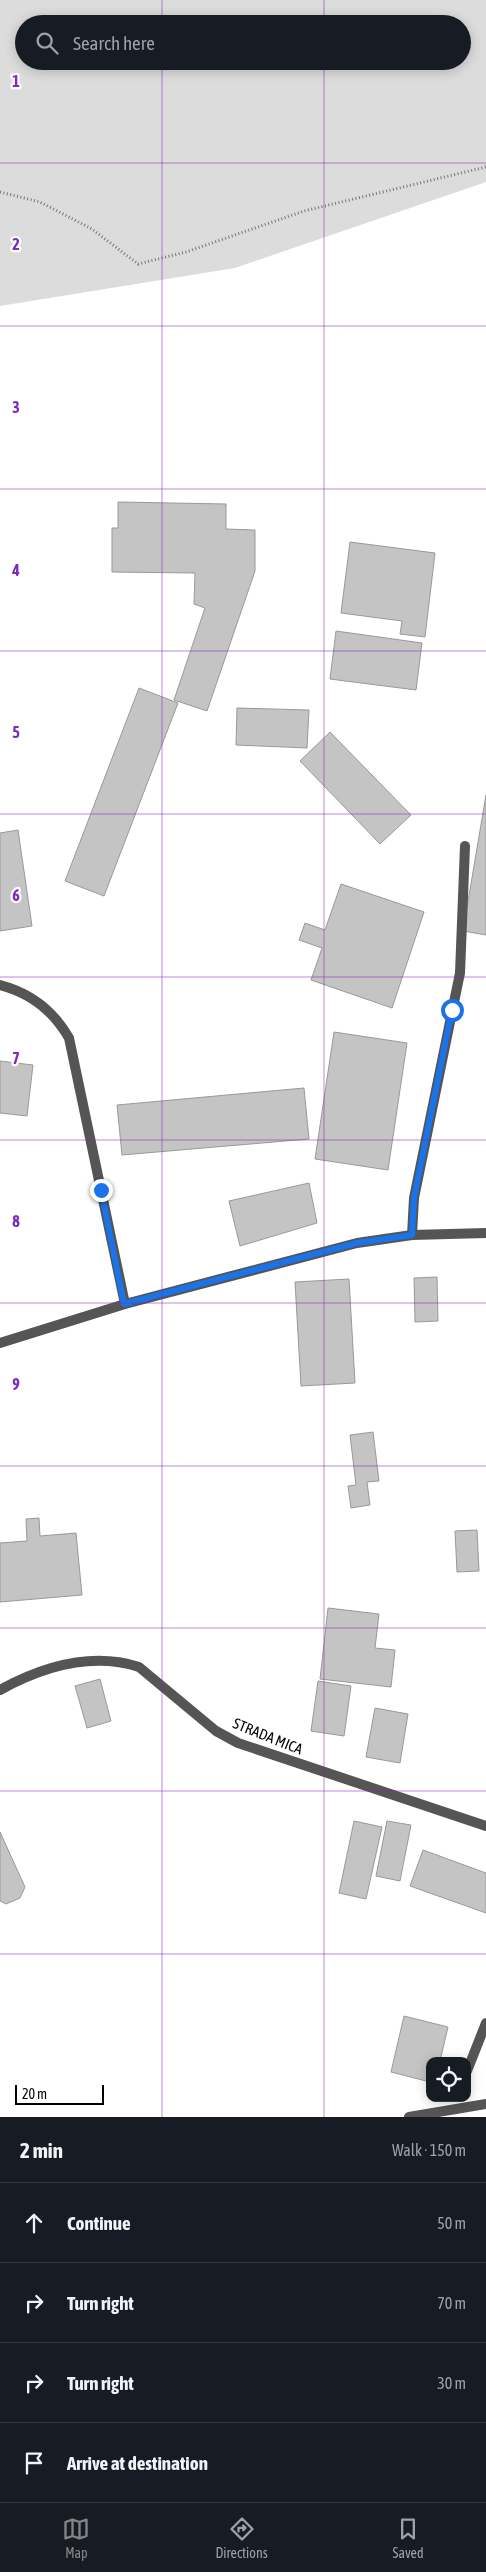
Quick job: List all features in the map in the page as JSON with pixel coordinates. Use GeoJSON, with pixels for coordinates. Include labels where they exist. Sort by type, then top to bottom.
{"type":"FeatureCollection","features":[{"type":"Feature","properties":{"kind":"street"},"geometry":{"type":"LineString","coordinates":[[412,1235],[414,1198],[460,973],[465,846]]}},
{"type":"Feature","properties":{"kind":"street"},"geometry":{"type":"LineString","coordinates":[[0,985],[33,998],[61,1024],[69,1038],[124,1304]]}},
{"type":"Feature","properties":{"kind":"street"},"geometry":{"type":"LineString","coordinates":[[0,1343],[124,1304],[357,1243],[412,1235],[486,1233]]}},
{"type":"Feature","properties":{"kind":"street","name":"STRADA MICA"},"geometry":{"type":"LineString","coordinates":[[0,1690],[18,1680],[72,1662],[105,1660],[123,1662],[139,1667],[216,1731],[238,1743],[486,1826]]}},
{"type":"Feature","properties":{"kind":"street"},"geometry":{"type":"LineString","coordinates":[[471,2061],[486,2023]]}},
{"type":"Feature","properties":{"kind":"street"},"geometry":{"type":"LineString","coordinates":[[451,2110],[454,2102]]}},
{"type":"Feature","properties":{"kind":"street"},"geometry":{"type":"LineString","coordinates":[[409,2117],[486,2104]]}},
{"type":"Feature","properties":{"kind":"path"},"geometry":{"type":"LineString","coordinates":[[0,192],[40,202],[92,229],[138,264],[186,252],[304,211],[486,167]]}},
{"type":"Feature","properties":{"kind":"shaded area"},"geometry":{"type":"Polygon","coordinates":[[[0,0],[486,0],[486,182],[235,268],[0,306],[0,0]]]}},
{"type":"Feature","properties":{"kind":"building"},"geometry":{"type":"Polygon","coordinates":[[[118,502],[226,504],[226,529],[255,530],[255,571],[207,711],[174,700],[205,608],[194,604],[195,573],[112,572],[112,528],[118,528],[118,502]]]}},
{"type":"Feature","properties":{"kind":"building"},"geometry":{"type":"Polygon","coordinates":[[[350,542],[435,553],[425,637],[400,634],[402,621],[341,613],[350,542]]]}},
{"type":"Feature","properties":{"kind":"building"},"geometry":{"type":"Polygon","coordinates":[[[336,631],[422,643],[416,690],[330,679],[336,631]]]}},
{"type":"Feature","properties":{"kind":"building"},"geometry":{"type":"Polygon","coordinates":[[[139,688],[178,703],[104,896],[65,881],[139,688]]]}},
{"type":"Feature","properties":{"kind":"building"},"geometry":{"type":"Polygon","coordinates":[[[237,708],[309,710],[307,748],[236,745],[237,708]]]}},
{"type":"Feature","properties":{"kind":"building"},"geometry":{"type":"Polygon","coordinates":[[[330,732],[411,815],[380,844],[300,761],[330,732]]]}},
{"type":"Feature","properties":{"kind":"building"},"geometry":{"type":"Polygon","coordinates":[[[486,795],[486,935],[463,931],[486,795]]]}},
{"type":"Feature","properties":{"kind":"building"},"geometry":{"type":"Polygon","coordinates":[[[18,830],[32,926],[0,931],[0,833],[18,830]]]}},
{"type":"Feature","properties":{"kind":"building"},"geometry":{"type":"Polygon","coordinates":[[[341,884],[424,912],[392,1008],[311,980],[322,948],[299,940],[305,923],[325,930],[341,884]]]}},
{"type":"Feature","properties":{"kind":"building"},"geometry":{"type":"Polygon","coordinates":[[[334,1032],[407,1043],[388,1170],[315,1159],[334,1032]]]}},
{"type":"Feature","properties":{"kind":"building"},"geometry":{"type":"Polygon","coordinates":[[[0,1061],[33,1065],[27,1116],[0,1113],[0,1061]]]}},
{"type":"Feature","properties":{"kind":"building"},"geometry":{"type":"Polygon","coordinates":[[[304,1088],[309,1139],[122,1155],[117,1105],[304,1088]]]}},
{"type":"Feature","properties":{"kind":"building"},"geometry":{"type":"Polygon","coordinates":[[[309,1183],[317,1223],[240,1246],[229,1201],[309,1183]]]}},
{"type":"Feature","properties":{"kind":"building"},"geometry":{"type":"Polygon","coordinates":[[[437,1277],[438,1321],[415,1322],[414,1278],[437,1277]]]}},
{"type":"Feature","properties":{"kind":"building"},"geometry":{"type":"Polygon","coordinates":[[[349,1279],[355,1383],[301,1386],[295,1282],[349,1279]]]}},
{"type":"Feature","properties":{"kind":"building"},"geometry":{"type":"Polygon","coordinates":[[[373,1432],[379,1481],[367,1482],[370,1505],[351,1508],[348,1486],[356,1485],[350,1435],[373,1432]]]}},
{"type":"Feature","properties":{"kind":"building"},"geometry":{"type":"Polygon","coordinates":[[[39,1518],[40,1536],[76,1533],[82,1595],[0,1602],[0,1543],[27,1541],[26,1519],[39,1518]]]}},
{"type":"Feature","properties":{"kind":"building"},"geometry":{"type":"Polygon","coordinates":[[[477,1530],[479,1571],[457,1572],[455,1531],[477,1530]]]}},
{"type":"Feature","properties":{"kind":"building"},"geometry":{"type":"Polygon","coordinates":[[[328,1608],[379,1614],[375,1648],[395,1650],[391,1687],[320,1679],[328,1608]]]}},
{"type":"Feature","properties":{"kind":"building"},"geometry":{"type":"Polygon","coordinates":[[[100,1679],[111,1721],[87,1728],[75,1686],[100,1679]]]}},
{"type":"Feature","properties":{"kind":"building"},"geometry":{"type":"Polygon","coordinates":[[[318,1681],[351,1686],[344,1736],[311,1731],[318,1681]]]}},
{"type":"Feature","properties":{"kind":"building"},"geometry":{"type":"Polygon","coordinates":[[[375,1708],[408,1714],[400,1763],[366,1757],[375,1708]]]}},
{"type":"Feature","properties":{"kind":"building"},"geometry":{"type":"Polygon","coordinates":[[[354,1821],[382,1827],[366,1899],[339,1893],[354,1821]]]}},
{"type":"Feature","properties":{"kind":"building"},"geometry":{"type":"Polygon","coordinates":[[[387,1821],[411,1825],[400,1881],[376,1876],[387,1821]]]}},
{"type":"Feature","properties":{"kind":"building"},"geometry":{"type":"Polygon","coordinates":[[[0,1832],[25,1887],[20,1898],[6,1904],[0,1901],[0,1832]]]}},
{"type":"Feature","properties":{"kind":"building"},"geometry":{"type":"Polygon","coordinates":[[[423,1850],[486,1873],[486,1913],[410,1886],[423,1850]]]}},
{"type":"Feature","properties":{"kind":"building"},"geometry":{"type":"Polygon","coordinates":[[[404,2016],[448,2027],[441,2057],[426,2057],[426,2081],[391,2072],[404,2016]]]}},
{"type":"Feature","properties":{"kind":"route"},"geometry":{"type":"LineString","coordinates":[[101,1190],[124,1304],[357,1243],[412,1235],[414,1198],[452,1010]]}}]}
